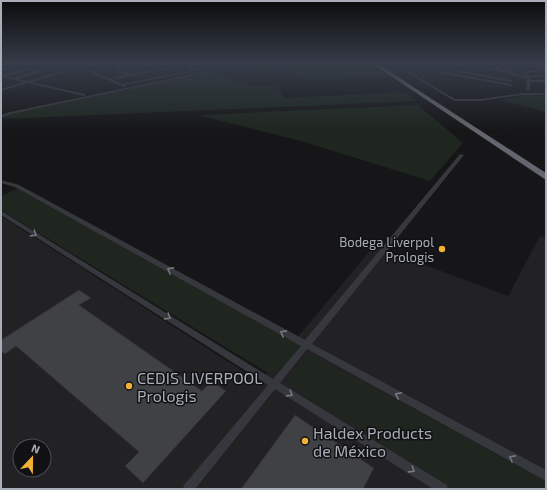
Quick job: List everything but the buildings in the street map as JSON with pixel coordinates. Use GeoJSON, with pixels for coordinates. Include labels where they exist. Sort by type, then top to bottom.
{"type":"FeatureCollection","features":[{"type":"Feature","properties":{"kind":"highway"},"geometry":{"type":"LineString","coordinates":[[410,87],[546,177]]}},
{"type":"Feature","properties":{"kind":"highway"},"geometry":{"type":"LineString","coordinates":[[419,87],[546,170]]}},
{"type":"Feature","properties":{"kind":"street"},"geometry":{"type":"LineString","coordinates":[[48,87],[84,95]]}},
{"type":"Feature","properties":{"kind":"street"},"geometry":{"type":"LineString","coordinates":[[1,112],[117,87]]}},
{"type":"Feature","properties":{"kind":"street"},"geometry":{"type":"LineString","coordinates":[[91,96],[118,87]]}},
{"type":"Feature","properties":{"kind":"street"},"geometry":{"type":"LineString","coordinates":[[1,117],[10,113],[134,87]]}},
{"type":"Feature","properties":{"kind":"street"},"geometry":{"type":"LineString","coordinates":[[432,87],[454,100],[481,100],[546,92]]}},
{"type":"Feature","properties":{"kind":"street"},"geometry":{"type":"LineString","coordinates":[[188,489],[462,156]]}},
{"type":"Feature","properties":{"kind":"street"},"geometry":{"type":"LineString","coordinates":[[1,181],[17,186],[306,346],[546,476]]}},
{"type":"Feature","properties":{"kind":"street"},"geometry":{"type":"LineString","coordinates":[[1,213],[443,489]]}},
{"type":"Feature","properties":{"kind":"shaded area"},"geometry":{"type":"Polygon","coordinates":[[[136,87],[278,87],[284,98],[405,92],[417,101],[3,119],[8,114],[136,87]]]}},
{"type":"Feature","properties":{"kind":"shaded area"},"geometry":{"type":"Polygon","coordinates":[[[525,95],[546,96],[546,112],[500,100],[525,95]]]}},
{"type":"Feature","properties":{"kind":"shaded area"},"geometry":{"type":"Polygon","coordinates":[[[418,105],[463,143],[430,181],[304,142],[199,115],[418,105]]]}},
{"type":"Feature","properties":{"kind":"shaded area"},"geometry":{"type":"Polygon","coordinates":[[[18,188],[301,345],[278,371],[268,373],[1,210],[1,196],[18,188]]]}},
{"type":"Feature","properties":{"kind":"shaded area"},"geometry":{"type":"Polygon","coordinates":[[[1,216],[260,382],[374,246],[508,296],[540,236],[546,238],[546,489],[1,489],[1,216]]]}},
{"type":"Feature","properties":{"kind":"shaded area"},"geometry":{"type":"Polygon","coordinates":[[[310,353],[546,481],[546,489],[454,489],[289,386],[287,379],[307,354],[310,353]]]}},
{"type":"Feature","properties":{"kind":"place","name":"Bodega Liverpol Prologis"},"geometry":{"type":"Point","coordinates":[442,249]}},
{"type":"Feature","properties":{"kind":"place","name":"CEDIS LIVERPOOL Prologis"},"geometry":{"type":"Point","coordinates":[129,386]}},
{"type":"Feature","properties":{"kind":"place","name":"Haldex Products de México"},"geometry":{"type":"Point","coordinates":[305,441]}}]}
